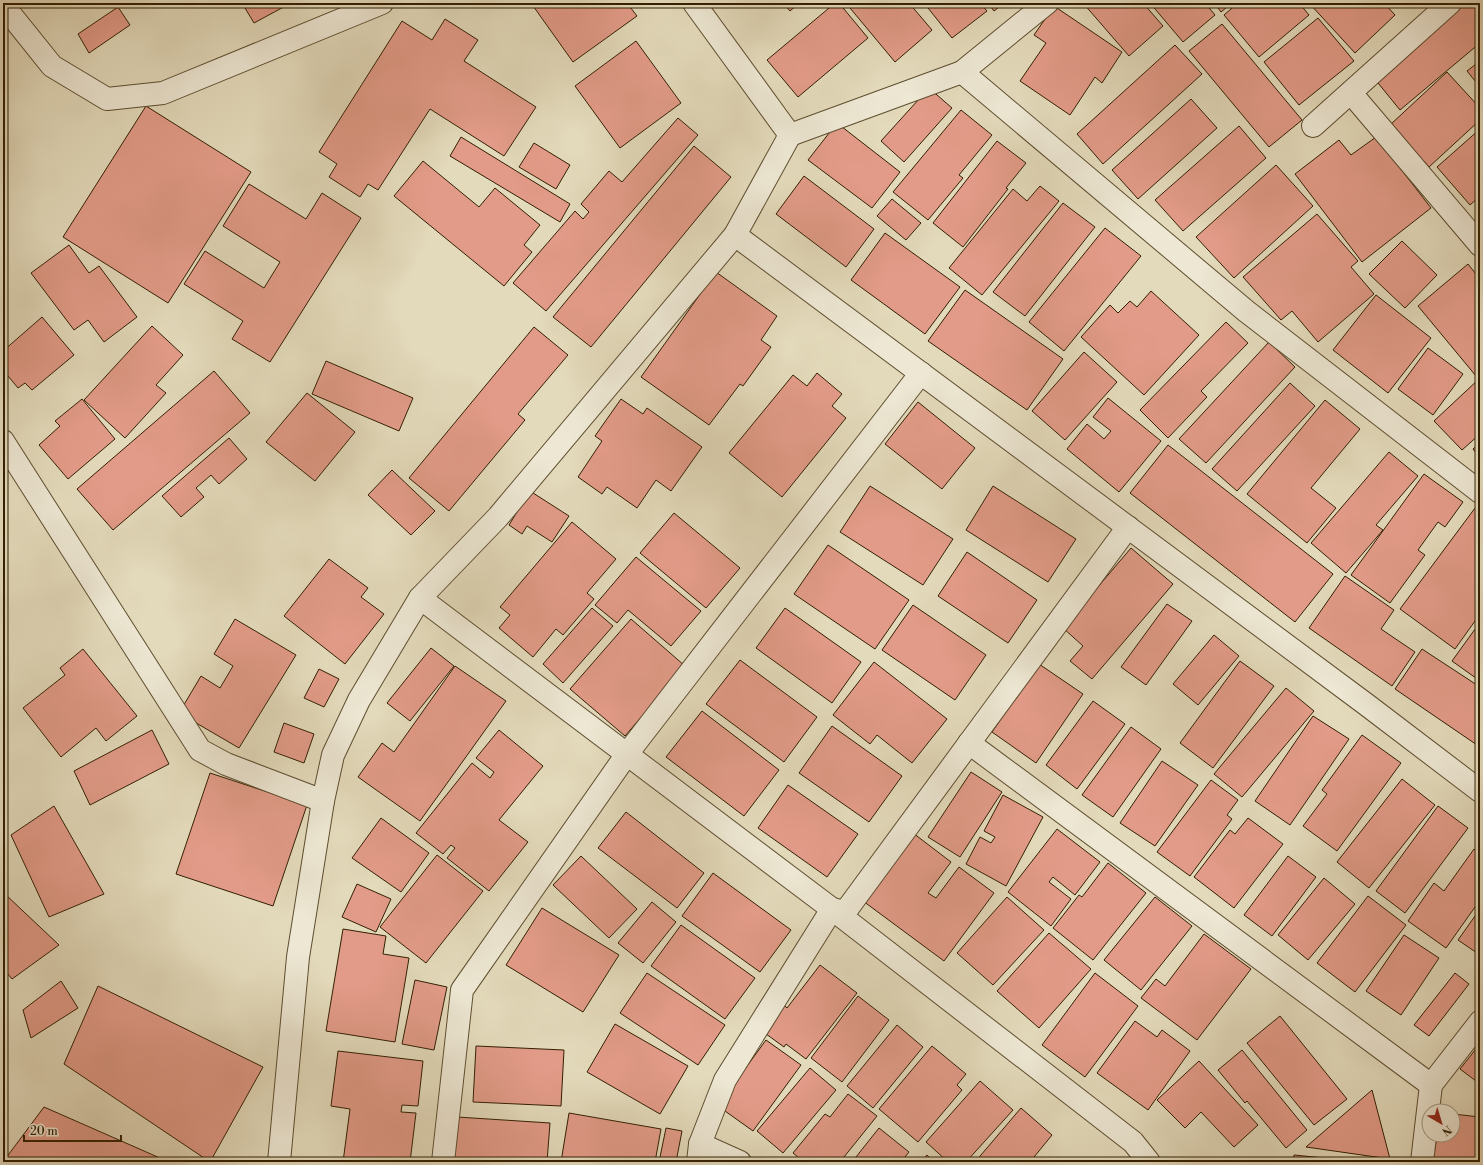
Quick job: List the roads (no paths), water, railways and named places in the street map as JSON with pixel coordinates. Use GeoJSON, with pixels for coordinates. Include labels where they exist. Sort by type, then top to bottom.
{"type":"FeatureCollection","features":[{"type":"Feature","properties":{"kind":"street"},"geometry":{"type":"LineString","coordinates":[[3,5],[52,66],[107,99],[163,93],[382,3]]}},
{"type":"Feature","properties":{"kind":"street"},"geometry":{"type":"LineString","coordinates":[[694,3],[790,135]]}},
{"type":"Feature","properties":{"kind":"street"},"geometry":{"type":"LineString","coordinates":[[279,1162],[298,957],[323,801],[333,755],[359,700],[420,598],[498,517],[735,235],[790,135],[962,72],[1047,3]]}},
{"type":"Feature","properties":{"kind":"street"},"geometry":{"type":"LineString","coordinates":[[1313,126],[1450,3]]}},
{"type":"Feature","properties":{"kind":"street"},"geometry":{"type":"LineString","coordinates":[[962,72],[1246,311],[1480,492]]}},
{"type":"Feature","properties":{"kind":"street"},"geometry":{"type":"LineString","coordinates":[[1351,92],[1480,245]]}},
{"type":"Feature","properties":{"kind":"street"},"geometry":{"type":"LineString","coordinates":[[735,235],[1480,791]]}},
{"type":"Feature","properties":{"kind":"street"},"geometry":{"type":"LineString","coordinates":[[444,1162],[462,990],[626,754],[921,373]]}},
{"type":"Feature","properties":{"kind":"street"},"geometry":{"type":"LineString","coordinates":[[3,441],[200,750],[226,764],[323,801]]}},
{"type":"Feature","properties":{"kind":"street"},"geometry":{"type":"LineString","coordinates":[[832,909],[846,912],[1128,527]]}},
{"type":"Feature","properties":{"kind":"street"},"geometry":{"type":"LineString","coordinates":[[420,598],[832,909],[1132,1142],[1148,1162]]}},
{"type":"Feature","properties":{"kind":"street"},"geometry":{"type":"LineString","coordinates":[[969,743],[1431,1085]]}},
{"type":"Feature","properties":{"kind":"street"},"geometry":{"type":"LineString","coordinates":[[740,1162],[699,1153],[725,1080],[832,909]]}},
{"type":"Feature","properties":{"kind":"street"},"geometry":{"type":"LineString","coordinates":[[1422,1162],[1431,1085],[1480,1022]]}}]}
